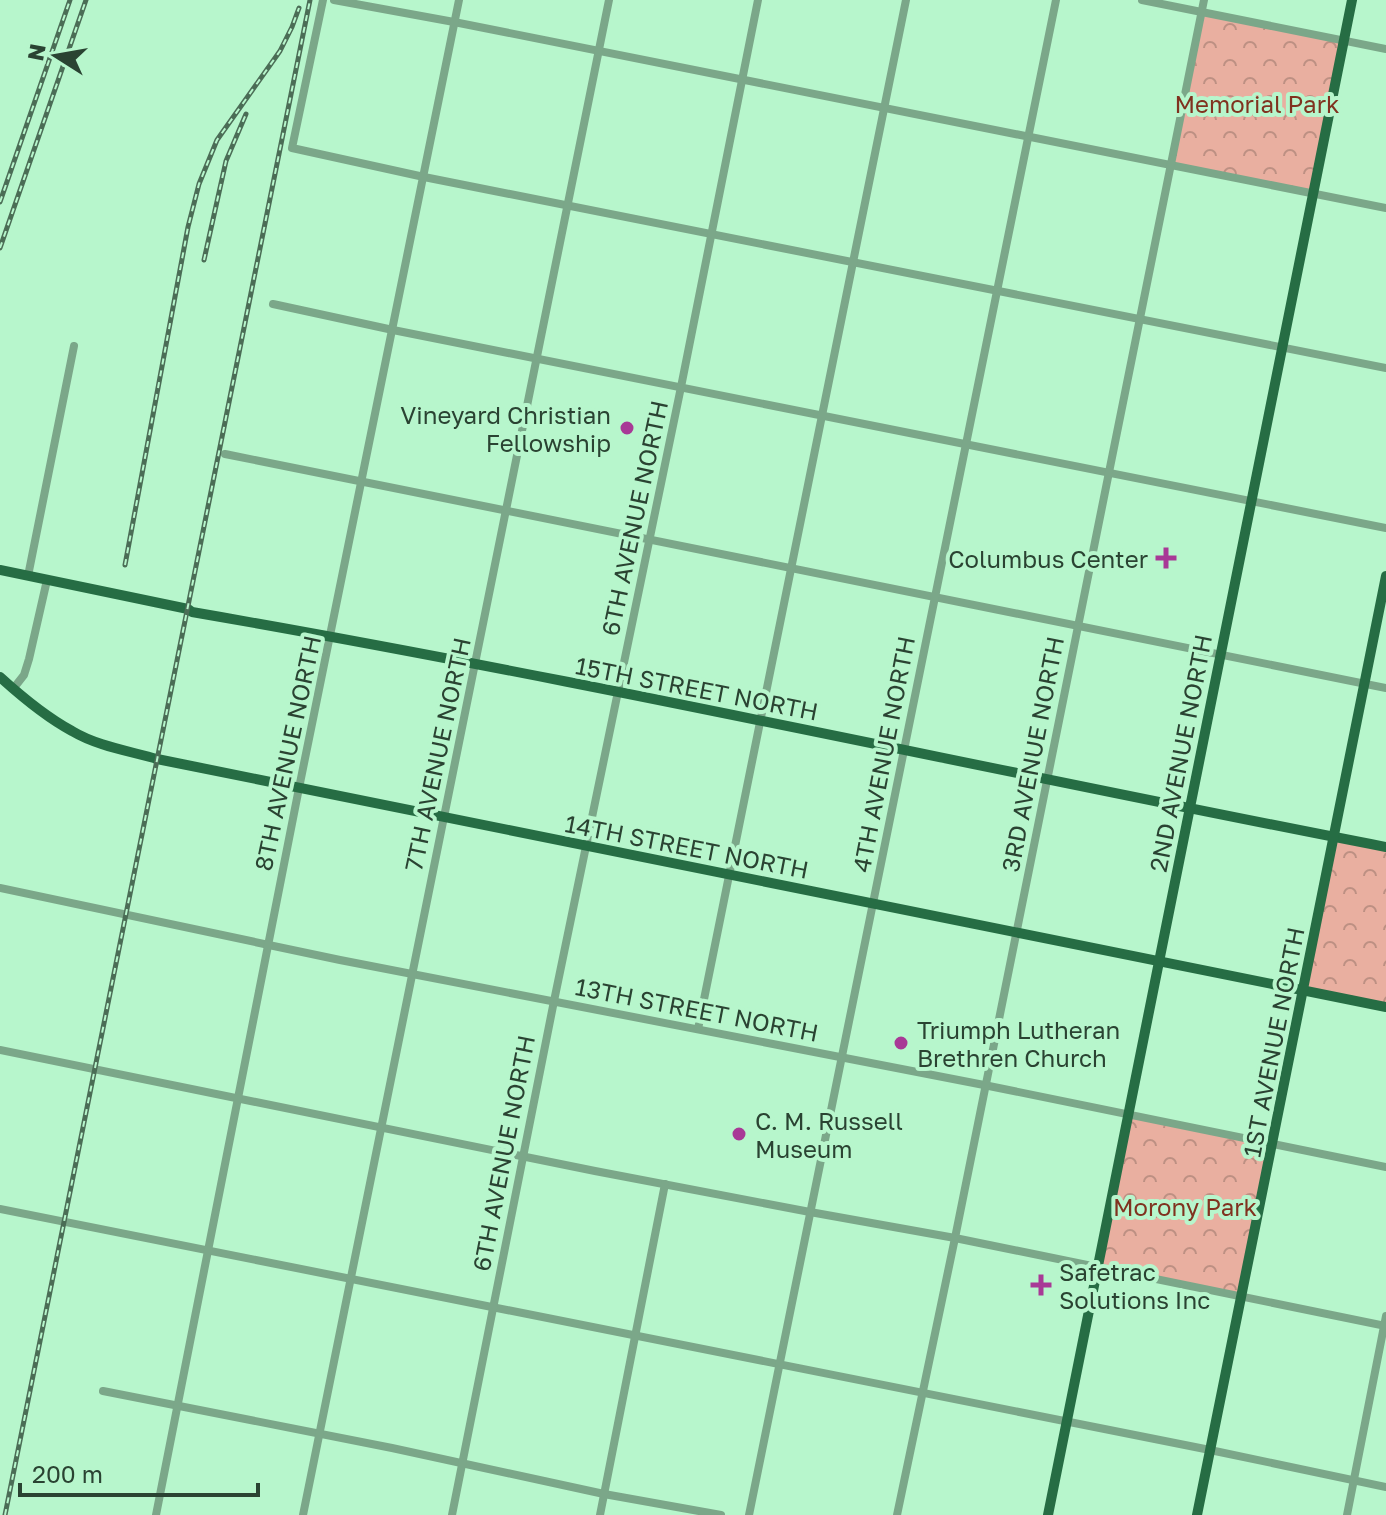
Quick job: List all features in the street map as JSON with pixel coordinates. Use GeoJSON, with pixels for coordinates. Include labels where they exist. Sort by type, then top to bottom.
{"type":"FeatureCollection","features":[{"type":"Feature","properties":{"kind":"main road","name":"2ND AVENUE NORTH"},"geometry":{"type":"LineString","coordinates":[[1048,1515],[1352,0]]}},
{"type":"Feature","properties":{"kind":"main road","name":"15TH STREET NORTH"},"geometry":{"type":"LineString","coordinates":[[0,570],[192,612],[331,636],[1386,847]]}},
{"type":"Feature","properties":{"kind":"main road","name":"1ST AVENUE NORTH"},"geometry":{"type":"LineString","coordinates":[[1197,1515],[1386,576]]}},
{"type":"Feature","properties":{"kind":"main road","name":"14TH STREET NORTH"},"geometry":{"type":"LineString","coordinates":[[0,677],[73,732],[99,743],[157,759],[1386,1007]]}},
{"type":"Feature","properties":{"kind":"street"},"geometry":{"type":"LineString","coordinates":[[323,0],[292,148],[567,206],[1386,368]]}},
{"type":"Feature","properties":{"kind":"street"},"geometry":{"type":"LineString","coordinates":[[334,0],[1386,208]]}},
{"type":"Feature","properties":{"kind":"street","name":"8TH AVENUE NORTH"},"geometry":{"type":"LineString","coordinates":[[156,1515],[459,0]]}},
{"type":"Feature","properties":{"kind":"street","name":"7TH AVENUE NORTH"},"geometry":{"type":"LineString","coordinates":[[303,1515],[609,0]]}},
{"type":"Feature","properties":{"kind":"street","name":"6TH AVENUE NORTH"},"geometry":{"type":"LineString","coordinates":[[452,1515],[758,0]]}},
{"type":"Feature","properties":{"kind":"street"},"geometry":{"type":"LineString","coordinates":[[698,1029],[906,0]]}},
{"type":"Feature","properties":{"kind":"street","name":"4TH AVENUE NORTH"},"geometry":{"type":"LineString","coordinates":[[749,1515],[1056,0]]}},
{"type":"Feature","properties":{"kind":"street"},"geometry":{"type":"LineString","coordinates":[[1142,0],[1386,49]]}},
{"type":"Feature","properties":{"kind":"street","name":"3RD AVENUE NORTH"},"geometry":{"type":"LineString","coordinates":[[897,1515],[1204,0]]}},
{"type":"Feature","properties":{"kind":"street"},"geometry":{"type":"LineString","coordinates":[[273,304],[1386,528]]}},
{"type":"Feature","properties":{"kind":"street"},"geometry":{"type":"LineString","coordinates":[[28,576],[74,346]]}},
{"type":"Feature","properties":{"kind":"street"},"geometry":{"type":"LineString","coordinates":[[225,454],[1386,688]]}},
{"type":"Feature","properties":{"kind":"street"},"geometry":{"type":"LineString","coordinates":[[13,689],[24,675],[29,659],[47,580]]}},
{"type":"Feature","properties":{"kind":"street","name":"13TH STREET NORTH"},"geometry":{"type":"LineString","coordinates":[[0,888],[268,945],[1386,1167]]}},
{"type":"Feature","properties":{"kind":"street"},"geometry":{"type":"LineString","coordinates":[[0,1050],[1240,1297],[1385,1322],[1347,1515]]}},
{"type":"Feature","properties":{"kind":"street"},"geometry":{"type":"LineString","coordinates":[[600,1515],[665,1184]]}},
{"type":"Feature","properties":{"kind":"street"},"geometry":{"type":"LineString","coordinates":[[0,1209],[1386,1487]]}},
{"type":"Feature","properties":{"kind":"street"},"geometry":{"type":"LineString","coordinates":[[103,1391],[320,1433],[604,1494],[721,1515]]}},
{"type":"Feature","properties":{"kind":"green space","name":"Memorial Park"},"geometry":{"type":"Polygon","coordinates":[[[1201,12],[1343,41],[1313,194],[1172,165],[1201,12]]]}},
{"type":"Feature","properties":{"kind":"green space"},"geometry":{"type":"Polygon","coordinates":[[[1333,837],[1386,847],[1386,1007],[1304,990],[1333,837]]]}},
{"type":"Feature","properties":{"kind":"green space","name":"Morony Park"},"geometry":{"type":"Polygon","coordinates":[[[1128,1114],[1273,1144],[1240,1297],[1098,1268],[1128,1114]]]}},
{"type":"Feature","properties":{"kind":"railway"},"geometry":{"type":"LineString","coordinates":[[0,202],[70,0]]}},
{"type":"Feature","properties":{"kind":"railway"},"geometry":{"type":"LineString","coordinates":[[0,248],[86,0]]}},
{"type":"Feature","properties":{"kind":"railway"},"geometry":{"type":"LineString","coordinates":[[5,1515],[310,0]]}},
{"type":"Feature","properties":{"kind":"railway"},"geometry":{"type":"LineString","coordinates":[[125,565],[188,227],[199,184],[217,140],[280,51],[299,8]]}},
{"type":"Feature","properties":{"kind":"railway"},"geometry":{"type":"LineString","coordinates":[[204,260],[226,161],[246,114]]}},
{"type":"Feature","properties":{"kind":"place","name":"Vineyard Christian Fellowship"},"geometry":{"type":"Point","coordinates":[627,428]}},
{"type":"Feature","properties":{"kind":"place","name":"Columbus Center"},"geometry":{"type":"Point","coordinates":[1166,558]}},
{"type":"Feature","properties":{"kind":"place","name":"Triumph Lutheran Brethren Church"},"geometry":{"type":"Point","coordinates":[901,1043]}},
{"type":"Feature","properties":{"kind":"place","name":"C. M. Russell Museum"},"geometry":{"type":"Point","coordinates":[739,1134]}},
{"type":"Feature","properties":{"kind":"place","name":"Safetrac Solutions Inc"},"geometry":{"type":"Point","coordinates":[1041,1285]}}]}
